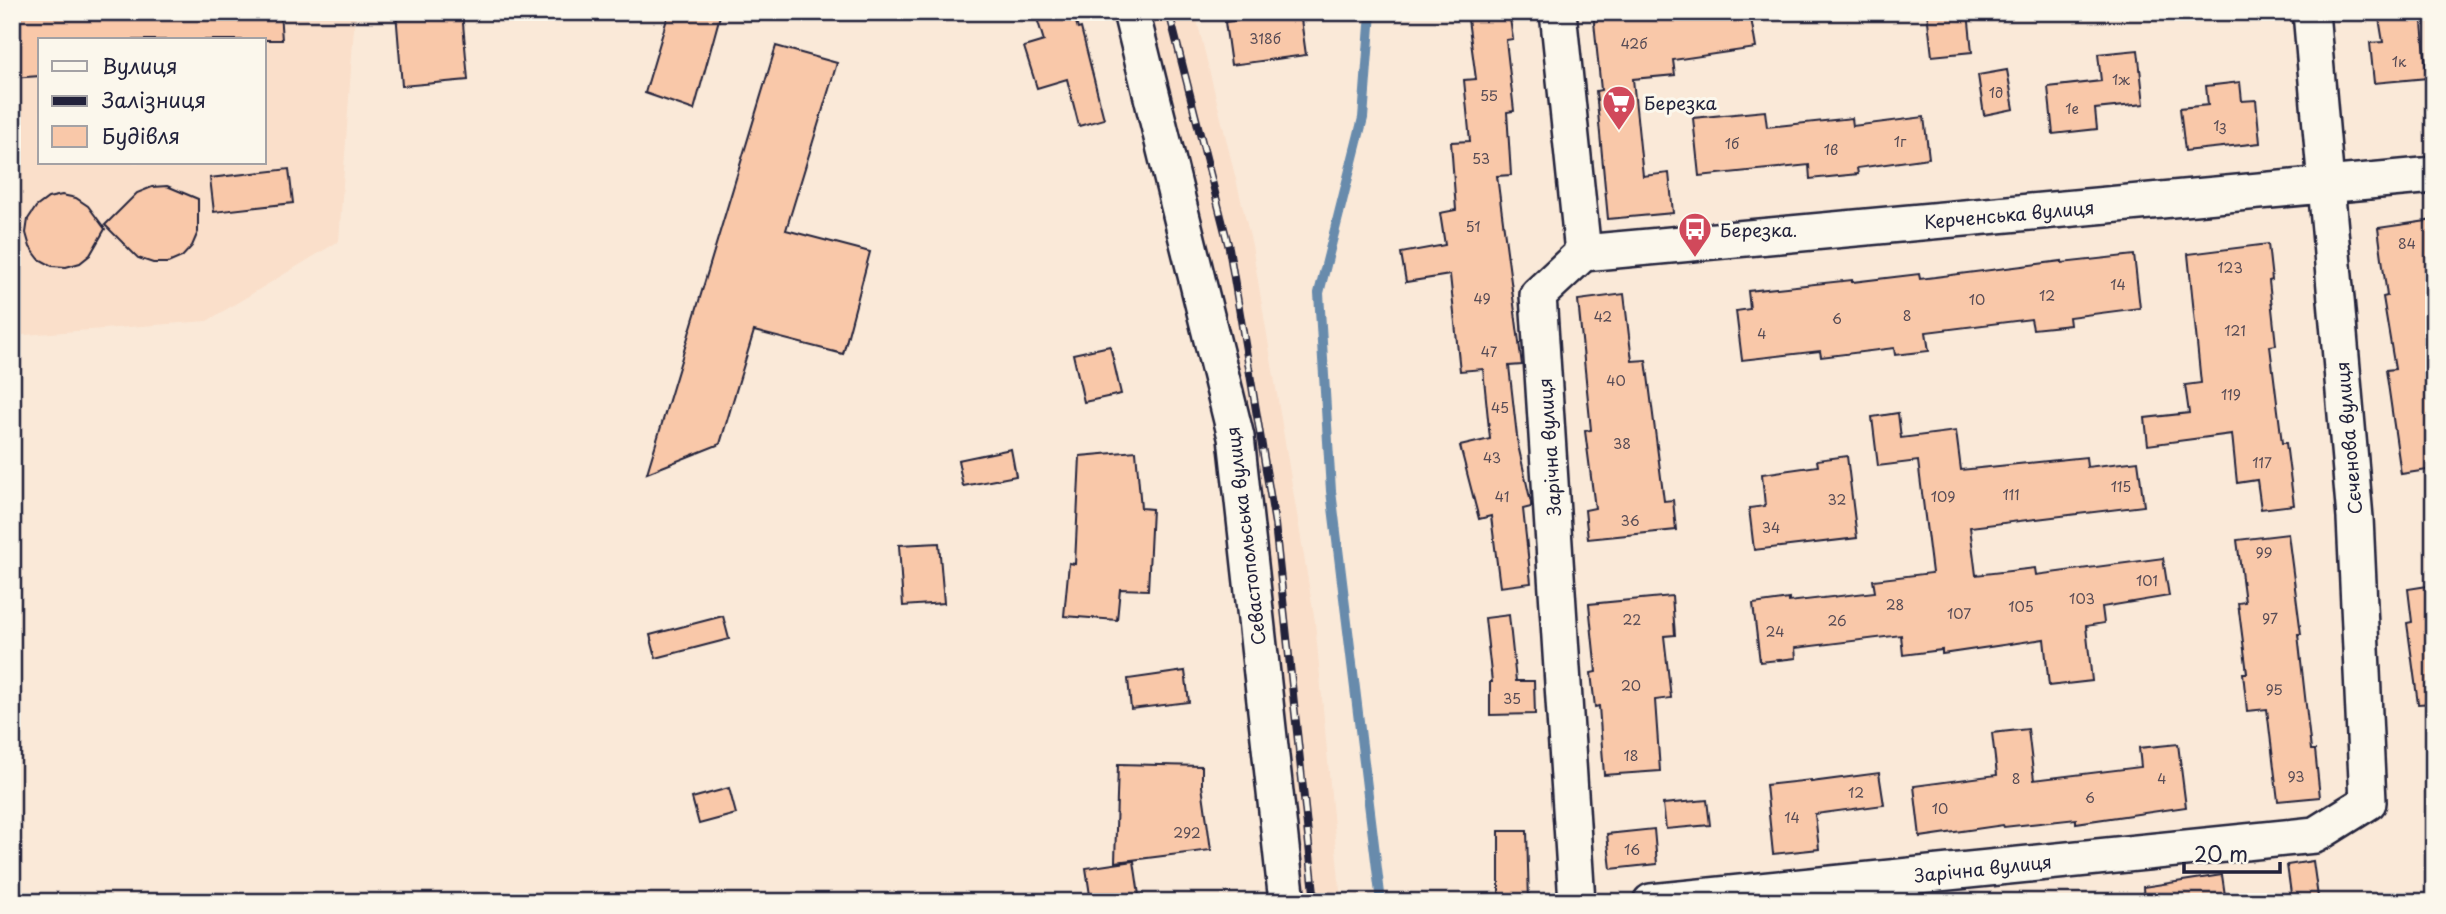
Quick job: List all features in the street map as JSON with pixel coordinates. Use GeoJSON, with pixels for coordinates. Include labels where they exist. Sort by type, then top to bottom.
{"type":"FeatureCollection","features":[{"type":"Feature","properties":{"kind":"street","name":"Севастопольська вулиця"},"geometry":{"type":"LineString","coordinates":[[1131,12],[1236,437],[1287,902]]}},
{"type":"Feature","properties":{"kind":"street"},"geometry":{"type":"LineString","coordinates":[[1558,12],[1584,253]]}},
{"type":"Feature","properties":{"kind":"street","name":"Сєченова вулиця"},"geometry":{"type":"LineString","coordinates":[[2311,12],[2355,518],[2368,802],[2315,835]]}},
{"type":"Feature","properties":{"kind":"street","name":"Керченська вулиця"},"geometry":{"type":"LineString","coordinates":[[1584,253],[2434,175]]}},
{"type":"Feature","properties":{"kind":"street","name":"Зарічна вулиця"},"geometry":{"type":"LineString","coordinates":[[1577,902],[1538,295],[1584,253]]}},
{"type":"Feature","properties":{"kind":"street","name":"Зарічна вулиця"},"geometry":{"type":"LineString","coordinates":[[1651,902],[2315,835]]}},
{"type":"Feature","properties":{"kind":"shaded area"},"geometry":{"type":"Polygon","coordinates":[[[12,12],[355,12],[339,241],[207,321],[12,336],[12,12]]]}},
{"type":"Feature","properties":{"kind":"shaded area"},"geometry":{"type":"Polygon","coordinates":[[[1148,12],[1195,12],[1252,245],[1315,622],[1341,902],[1291,902],[1260,640],[1148,12]]]}},
{"type":"Feature","properties":{"kind":"building"},"geometry":{"type":"Polygon","coordinates":[[[12,12],[280,12],[282,40],[38,38],[38,76],[12,78],[12,12]]]}},
{"type":"Feature","properties":{"kind":"building"},"geometry":{"type":"Polygon","coordinates":[[[396,12],[462,12],[468,80],[402,86],[396,12]]]}},
{"type":"Feature","properties":{"kind":"building"},"geometry":{"type":"Polygon","coordinates":[[[669,12],[721,12],[694,110],[645,93],[669,12]]]}},
{"type":"Feature","properties":{"kind":"building"},"geometry":{"type":"Polygon","coordinates":[[[1035,12],[1073,12],[1078,29],[1081,28],[1104,119],[1079,126],[1067,79],[1037,88],[1024,47],[1044,41],[1035,12]]]}},
{"type":"Feature","properties":{"kind":"building"},"geometry":{"type":"Polygon","coordinates":[[[1300,12],[1306,55],[1231,65],[1225,22],[1300,12]]]}},
{"type":"Feature","properties":{"kind":"building"},"geometry":{"type":"Polygon","coordinates":[[[1467,12],[1509,12],[1513,39],[1506,40],[1514,111],[1507,112],[1511,175],[1497,176],[1522,365],[1509,366],[1518,445],[1531,503],[1531,507],[1523,509],[1531,583],[1500,587],[1491,516],[1479,519],[1460,446],[1490,439],[1483,369],[1460,371],[1450,275],[1406,282],[1401,253],[1445,245],[1440,213],[1456,210],[1451,142],[1470,141],[1464,80],[1476,79],[1467,12]]]}},
{"type":"Feature","properties":{"kind":"building"},"geometry":{"type":"Polygon","coordinates":[[[1593,12],[1750,12],[1756,48],[1673,60],[1675,75],[1633,79],[1643,176],[1669,173],[1673,213],[1608,219],[1596,91],[1601,90],[1593,12]]]}},
{"type":"Feature","properties":{"kind":"building"},"geometry":{"type":"Polygon","coordinates":[[[1927,12],[1968,12],[1972,52],[1932,56],[1927,12]]]}},
{"type":"Feature","properties":{"kind":"building"},"geometry":{"type":"Polygon","coordinates":[[[2378,12],[2421,12],[2427,78],[2374,83],[2370,43],[2383,42],[2378,12]]]}},
{"type":"Feature","properties":{"kind":"building"},"geometry":{"type":"Polygon","coordinates":[[[776,46],[837,63],[786,230],[870,252],[843,354],[754,331],[720,444],[647,473],[776,46]]]}},
{"type":"Feature","properties":{"kind":"building"},"geometry":{"type":"Polygon","coordinates":[[[2138,50],[2144,104],[2095,109],[2097,129],[2053,134],[2048,87],[2101,81],[2098,54],[2138,50]]]}},
{"type":"Feature","properties":{"kind":"building"},"geometry":{"type":"Polygon","coordinates":[[[2007,70],[2014,109],[1984,115],[1978,75],[2007,70]]]}},
{"type":"Feature","properties":{"kind":"building"},"geometry":{"type":"Polygon","coordinates":[[[2240,82],[2242,101],[2256,100],[2260,143],[2185,151],[2180,108],[2208,105],[2206,86],[2240,82]]]}},
{"type":"Feature","properties":{"kind":"building"},"geometry":{"type":"Polygon","coordinates":[[[1765,111],[1767,127],[1852,118],[1853,126],[1924,117],[1929,158],[1857,168],[1858,174],[1810,179],[1809,165],[1699,176],[1693,118],[1765,111]]]}},
{"type":"Feature","properties":{"kind":"building"},"geometry":{"type":"Polygon","coordinates":[[[289,169],[293,203],[214,212],[210,178],[289,169]]]}},
{"type":"Feature","properties":{"kind":"building"},"geometry":{"type":"Polygon","coordinates":[[[167,186],[198,199],[198,232],[192,246],[182,257],[168,263],[153,263],[138,258],[105,225],[137,193],[152,187],[167,186]]]}},
{"type":"Feature","properties":{"kind":"building"},"geometry":{"type":"Polygon","coordinates":[[[62,195],[76,198],[88,206],[105,229],[90,255],[80,263],[66,267],[52,266],[39,259],[30,247],[26,233],[28,219],[36,207],[48,198],[62,195]]]}},
{"type":"Feature","properties":{"kind":"building"},"geometry":{"type":"Polygon","coordinates":[[[2434,220],[2434,469],[2401,474],[2386,370],[2395,369],[2383,297],[2387,296],[2378,228],[2434,220]]]}},
{"type":"Feature","properties":{"kind":"building"},"geometry":{"type":"Polygon","coordinates":[[[2268,244],[2276,345],[2270,346],[2282,443],[2286,443],[2294,505],[2261,509],[2257,480],[2237,483],[2232,434],[2148,445],[2145,418],[2189,413],[2185,385],[2201,383],[2188,254],[2268,244]]]}},
{"type":"Feature","properties":{"kind":"building"},"geometry":{"type":"Polygon","coordinates":[[[2134,255],[2140,308],[2069,317],[2070,325],[2033,329],[2031,319],[1926,332],[1929,351],[1895,355],[1894,348],[1821,357],[1820,351],[1742,360],[1736,311],[1750,309],[1748,291],[1919,274],[1920,279],[2134,255]]]}},
{"type":"Feature","properties":{"kind":"building"},"geometry":{"type":"Polygon","coordinates":[[[1624,294],[1632,361],[1646,360],[1664,501],[1673,500],[1676,530],[1588,539],[1585,510],[1595,508],[1585,431],[1591,430],[1578,300],[1624,294]]]}},
{"type":"Feature","properties":{"kind":"building"},"geometry":{"type":"Polygon","coordinates":[[[1110,346],[1121,394],[1084,402],[1073,354],[1110,346]]]}},
{"type":"Feature","properties":{"kind":"building"},"geometry":{"type":"Polygon","coordinates":[[[1898,413],[1901,438],[1956,431],[1961,470],[2086,457],[2087,467],[2138,461],[2144,506],[1970,527],[1976,575],[2035,568],[2036,575],[2163,558],[2169,596],[2102,607],[2104,623],[2086,626],[2092,681],[2049,686],[2044,639],[1942,654],[1942,650],[1903,655],[1901,635],[1795,648],[1796,658],[1760,662],[1753,604],[1875,592],[1873,580],[1932,573],[1918,461],[1878,466],[1872,417],[1898,413]]]}},
{"type":"Feature","properties":{"kind":"building"},"geometry":{"type":"Polygon","coordinates":[[[1011,449],[1016,476],[963,486],[958,460],[1011,449]]]}},
{"type":"Feature","properties":{"kind":"building"},"geometry":{"type":"Polygon","coordinates":[[[1136,451],[1141,508],[1152,509],[1148,590],[1120,589],[1117,620],[1064,616],[1069,563],[1075,564],[1080,456],[1136,451]]]}},
{"type":"Feature","properties":{"kind":"building"},"geometry":{"type":"Polygon","coordinates":[[[1847,456],[1857,538],[1754,550],[1749,508],[1765,506],[1762,474],[1818,466],[1817,460],[1847,456]]]}},
{"type":"Feature","properties":{"kind":"building"},"geometry":{"type":"Polygon","coordinates":[[[2288,534],[2301,634],[2298,634],[2311,750],[2315,750],[2320,797],[2278,801],[2267,709],[2247,711],[2243,673],[2247,673],[2238,603],[2245,602],[2237,540],[2288,534]]]}},
{"type":"Feature","properties":{"kind":"building"},"geometry":{"type":"Polygon","coordinates":[[[939,543],[944,603],[903,606],[899,545],[939,543]]]}},
{"type":"Feature","properties":{"kind":"building"},"geometry":{"type":"Polygon","coordinates":[[[2434,585],[2434,703],[2418,704],[2407,623],[2412,622],[2408,589],[2434,585]]]}},
{"type":"Feature","properties":{"kind":"building"},"geometry":{"type":"Polygon","coordinates":[[[1672,596],[1675,635],[1664,636],[1671,698],[1655,700],[1660,771],[1604,775],[1599,706],[1595,707],[1591,673],[1596,672],[1589,604],[1672,596]]]}},
{"type":"Feature","properties":{"kind":"building"},"geometry":{"type":"Polygon","coordinates":[[[1509,615],[1516,681],[1534,681],[1535,714],[1490,715],[1492,682],[1485,618],[1509,615]]]}},
{"type":"Feature","properties":{"kind":"building"},"geometry":{"type":"Polygon","coordinates":[[[723,616],[729,639],[656,658],[650,635],[723,616]]]}},
{"type":"Feature","properties":{"kind":"building"},"geometry":{"type":"Polygon","coordinates":[[[1185,671],[1189,702],[1131,709],[1128,679],[1185,671]]]}},
{"type":"Feature","properties":{"kind":"building"},"geometry":{"type":"Polygon","coordinates":[[[2028,729],[2034,780],[2141,767],[2139,748],[2178,744],[2186,807],[2076,823],[2076,819],[2003,825],[1920,837],[1914,786],[1997,775],[1992,733],[2028,729]]]}},
{"type":"Feature","properties":{"kind":"building"},"geometry":{"type":"Polygon","coordinates":[[[1118,764],[1202,766],[1202,786],[1211,850],[1115,862],[1118,764]]]}},
{"type":"Feature","properties":{"kind":"building"},"geometry":{"type":"Polygon","coordinates":[[[1879,773],[1884,805],[1815,814],[1819,849],[1773,854],[1766,785],[1879,773]]]}},
{"type":"Feature","properties":{"kind":"building"},"geometry":{"type":"Polygon","coordinates":[[[729,788],[736,814],[699,824],[692,798],[729,788]]]}},
{"type":"Feature","properties":{"kind":"building"},"geometry":{"type":"Polygon","coordinates":[[[1707,800],[1710,825],[1666,829],[1663,804],[1707,800]]]}},
{"type":"Feature","properties":{"kind":"building"},"geometry":{"type":"Polygon","coordinates":[[[1654,829],[1657,864],[1611,869],[1607,834],[1654,829]]]}},
{"type":"Feature","properties":{"kind":"building"},"geometry":{"type":"Polygon","coordinates":[[[1499,831],[1527,831],[1529,902],[1499,902],[1499,831]]]}},
{"type":"Feature","properties":{"kind":"building"},"geometry":{"type":"Polygon","coordinates":[[[1134,861],[1140,902],[1091,902],[1086,868],[1134,861]]]}},
{"type":"Feature","properties":{"kind":"building"},"geometry":{"type":"Polygon","coordinates":[[[2313,861],[2318,897],[2292,901],[2287,865],[2313,861]]]}},
{"type":"Feature","properties":{"kind":"building"},"geometry":{"type":"Polygon","coordinates":[[[2222,875],[2226,902],[2144,902],[2143,887],[2222,875]]]}},
{"type":"Feature","properties":{"kind":"waterway"},"geometry":{"type":"LineString","coordinates":[[1371,12],[1363,118],[1319,293],[1331,491],[1381,902]]}},
{"type":"Feature","properties":{"kind":"railway"},"geometry":{"type":"LineString","coordinates":[[1169,12],[1229,248],[1275,524],[1315,902]]}},
{"type":"Feature","properties":{"kind":"place","name":"Березка"},"geometry":{"type":"Point","coordinates":[1619,132]}},
{"type":"Feature","properties":{"kind":"place","name":"Березка."},"geometry":{"type":"Point","coordinates":[1695,259]}}]}
